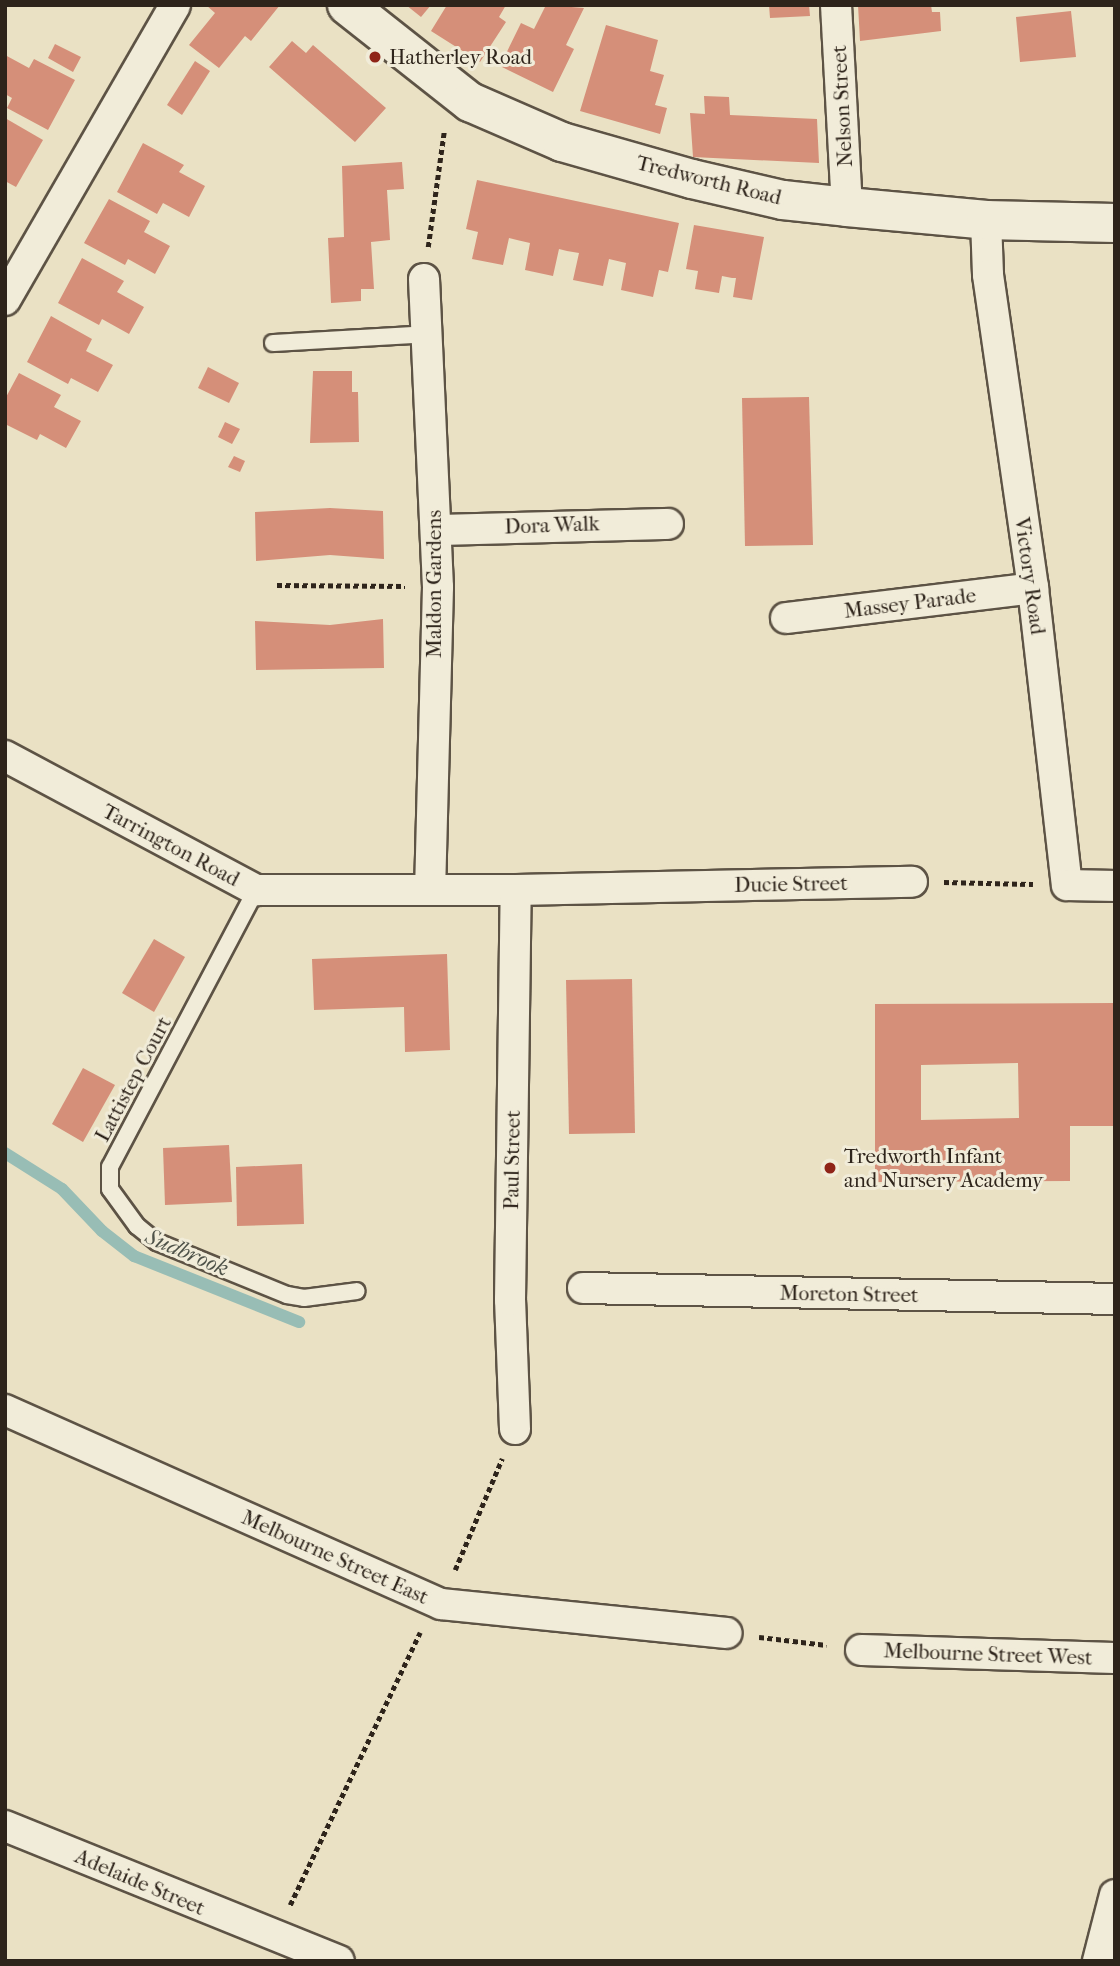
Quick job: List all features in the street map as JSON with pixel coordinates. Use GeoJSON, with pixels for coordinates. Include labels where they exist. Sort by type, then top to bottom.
{"type":"FeatureCollection","features":[{"type":"Feature","properties":{"kind":"street"},"geometry":{"type":"LineString","coordinates":[[6,295],[175,5]]}},
{"type":"Feature","properties":{"kind":"street","name":"Tredworth Road"},"geometry":{"type":"LineString","coordinates":[[347,5],[450,91],[562,142],[705,182],[783,200],[986,220],[1115,223]]}},
{"type":"Feature","properties":{"kind":"street","name":"Nelson Street"},"geometry":{"type":"LineString","coordinates":[[836,5],[848,207]]}},
{"type":"Feature","properties":{"kind":"street","name":"Victory Road"},"geometry":{"type":"LineString","coordinates":[[986,220],[988,275],[1033,588],[1067,884]]}},
{"type":"Feature","properties":{"kind":"street","name":"Maldon Gardens"},"geometry":{"type":"LineString","coordinates":[[424,279],[438,587],[430,889]]}},
{"type":"Feature","properties":{"kind":"street","name":"Dora Walk"},"geometry":{"type":"LineString","coordinates":[[436,530],[668,524]]}},
{"type":"Feature","properties":{"kind":"street","name":"Massey Parade"},"geometry":{"type":"LineString","coordinates":[[786,618],[1033,588]]}},
{"type":"Feature","properties":{"kind":"street","name":"Tarrington Road"},"geometry":{"type":"LineString","coordinates":[[5,756],[256,890],[516,890]]}},
{"type":"Feature","properties":{"kind":"street","name":"Ducie Street"},"geometry":{"type":"LineString","coordinates":[[516,890],[912,882]]}},
{"type":"Feature","properties":{"kind":"street"},"geometry":{"type":"LineString","coordinates":[[1067,884],[1115,886]]}},
{"type":"Feature","properties":{"kind":"street","name":"Paul Street"},"geometry":{"type":"LineString","coordinates":[[515,1429],[510,1300],[516,890]]}},
{"type":"Feature","properties":{"kind":"street","name":"Moreton Street"},"geometry":{"type":"LineString","coordinates":[[583,1288],[1115,1299]]}},
{"type":"Feature","properties":{"kind":"street","name":"Melbourne Street East"},"geometry":{"type":"LineString","coordinates":[[5,1410],[441,1604],[727,1633]]}},
{"type":"Feature","properties":{"kind":"street","name":"Melbourne Street West"},"geometry":{"type":"LineString","coordinates":[[861,1650],[1115,1658]]}},
{"type":"Feature","properties":{"kind":"street","name":"Adelaide Street"},"geometry":{"type":"LineString","coordinates":[[5,1826],[274,1938],[339,1961]]}},
{"type":"Feature","properties":{"kind":"street"},"geometry":{"type":"LineString","coordinates":[[1098,1961],[1115,1895]]}},
{"type":"Feature","properties":{"kind":"lane"},"geometry":{"type":"LineString","coordinates":[[273,343],[427,334]]}},
{"type":"Feature","properties":{"kind":"lane","name":"Lattistep Court"},"geometry":{"type":"LineString","coordinates":[[256,890],[110,1167],[110,1189],[137,1226],[157,1242],[287,1295],[304,1298],[357,1291]]}},
{"type":"Feature","properties":{"kind":"path"},"geometry":{"type":"LineString","coordinates":[[424,279],[450,91]]}},
{"type":"Feature","properties":{"kind":"path"},"geometry":{"type":"LineString","coordinates":[[276,585],[438,587]]}},
{"type":"Feature","properties":{"kind":"path"},"geometry":{"type":"LineString","coordinates":[[912,882],[1067,884]]}},
{"type":"Feature","properties":{"kind":"path"},"geometry":{"type":"LineString","coordinates":[[274,1938],[422,1627],[441,1604],[515,1429]]}},
{"type":"Feature","properties":{"kind":"path"},"geometry":{"type":"LineString","coordinates":[[727,1633],[861,1650]]}},
{"type":"Feature","properties":{"kind":"building"},"geometry":{"type":"Polygon","coordinates":[[[206,5],[280,5],[251,41],[245,36],[219,68],[189,45],[215,13],[206,5]]]}},
{"type":"Feature","properties":{"kind":"building"},"geometry":{"type":"Polygon","coordinates":[[[406,5],[431,5],[421,17],[406,5]]]}},
{"type":"Feature","properties":{"kind":"building"},"geometry":{"type":"Polygon","coordinates":[[[447,5],[506,5],[499,17],[506,22],[480,62],[431,31],[447,5]]]}},
{"type":"Feature","properties":{"kind":"building"},"geometry":{"type":"Polygon","coordinates":[[[546,5],[584,8],[566,45],[574,49],[553,92],[500,66],[521,23],[534,29],[546,5]]]}},
{"type":"Feature","properties":{"kind":"building"},"geometry":{"type":"Polygon","coordinates":[[[769,5],[809,5],[810,16],[770,18],[769,5]]]}},
{"type":"Feature","properties":{"kind":"building"},"geometry":{"type":"Polygon","coordinates":[[[858,5],[931,5],[932,12],[940,12],[941,31],[860,41],[858,5]]]}},
{"type":"Feature","properties":{"kind":"building"},"geometry":{"type":"Polygon","coordinates":[[[1071,11],[1076,57],[1020,62],[1016,17],[1071,11]]]}},
{"type":"Feature","properties":{"kind":"building"},"geometry":{"type":"Polygon","coordinates":[[[606,25],[658,40],[650,71],[664,75],[655,105],[667,108],[660,134],[580,111],[606,25]]]}},
{"type":"Feature","properties":{"kind":"building"},"geometry":{"type":"Polygon","coordinates":[[[292,41],[306,53],[313,45],[386,108],[355,142],[269,67],[292,41]]]}},
{"type":"Feature","properties":{"kind":"building"},"geometry":{"type":"Polygon","coordinates":[[[55,44],[81,57],[73,72],[48,58],[55,44]]]}},
{"type":"Feature","properties":{"kind":"building"},"geometry":{"type":"Polygon","coordinates":[[[5,55],[29,68],[34,59],[75,80],[48,130],[7,108],[12,98],[5,94],[5,55]]]}},
{"type":"Feature","properties":{"kind":"building"},"geometry":{"type":"Polygon","coordinates":[[[195,61],[210,71],[182,115],[167,105],[195,61]]]}},
{"type":"Feature","properties":{"kind":"building"},"geometry":{"type":"Polygon","coordinates":[[[704,96],[729,97],[730,115],[817,119],[819,163],[693,157],[690,113],[705,114],[704,96]]]}},
{"type":"Feature","properties":{"kind":"building"},"geometry":{"type":"Polygon","coordinates":[[[5,118],[43,140],[16,187],[5,181],[5,118]]]}},
{"type":"Feature","properties":{"kind":"building"},"geometry":{"type":"Polygon","coordinates":[[[143,143],[184,165],[179,172],[205,186],[189,217],[163,203],[157,214],[117,192],[143,143]]]}},
{"type":"Feature","properties":{"kind":"building"},"geometry":{"type":"Polygon","coordinates":[[[402,162],[404,189],[387,190],[390,240],[371,242],[374,289],[361,289],[361,301],[331,303],[328,238],[344,237],[342,166],[402,162]]]}},
{"type":"Feature","properties":{"kind":"building"},"geometry":{"type":"Polygon","coordinates":[[[477,180],[679,223],[668,272],[659,270],[653,297],[621,290],[626,263],[609,259],[603,286],[573,280],[579,253],[559,249],[553,276],[525,270],[530,243],[509,238],[503,265],[472,259],[478,232],[466,229],[477,180]]]}},
{"type":"Feature","properties":{"kind":"building"},"geometry":{"type":"Polygon","coordinates":[[[109,199],[150,221],[144,232],[170,246],[155,274],[128,259],[125,265],[84,243],[109,199]]]}},
{"type":"Feature","properties":{"kind":"building"},"geometry":{"type":"Polygon","coordinates":[[[694,225],[764,237],[752,300],[733,297],[736,278],[722,276],[719,293],[695,289],[698,271],[686,269],[694,225]]]}},
{"type":"Feature","properties":{"kind":"building"},"geometry":{"type":"Polygon","coordinates":[[[82,258],[124,281],[117,292],[144,307],[129,334],[102,319],[99,325],[58,303],[82,258]]]}},
{"type":"Feature","properties":{"kind":"building"},"geometry":{"type":"Polygon","coordinates":[[[51,316],[92,339],[86,351],[113,365],[98,392],[71,378],[68,384],[27,362],[51,316]]]}},
{"type":"Feature","properties":{"kind":"building"},"geometry":{"type":"Polygon","coordinates":[[[208,367],[239,383],[229,403],[198,388],[208,367]]]}},
{"type":"Feature","properties":{"kind":"building"},"geometry":{"type":"Polygon","coordinates":[[[313,371],[352,371],[352,392],[358,392],[359,442],[310,443],[313,371]]]}},
{"type":"Feature","properties":{"kind":"building"},"geometry":{"type":"Polygon","coordinates":[[[19,373],[61,395],[54,407],[81,421],[66,448],[40,434],[37,440],[5,424],[5,399],[19,373]]]}},
{"type":"Feature","properties":{"kind":"building"},"geometry":{"type":"Polygon","coordinates":[[[809,397],[813,545],[745,546],[742,398],[809,397]]]}},
{"type":"Feature","properties":{"kind":"building"},"geometry":{"type":"Polygon","coordinates":[[[225,422],[240,429],[232,444],[218,437],[225,422]]]}},
{"type":"Feature","properties":{"kind":"building"},"geometry":{"type":"Polygon","coordinates":[[[234,456],[245,461],[240,472],[228,467],[234,456]]]}},
{"type":"Feature","properties":{"kind":"building"},"geometry":{"type":"Polygon","coordinates":[[[330,508],[383,511],[384,559],[330,555],[256,561],[255,512],[330,508]]]}},
{"type":"Feature","properties":{"kind":"building"},"geometry":{"type":"Polygon","coordinates":[[[383,619],[384,668],[256,670],[255,621],[330,625],[383,619]]]}},
{"type":"Feature","properties":{"kind":"building"},"geometry":{"type":"Polygon","coordinates":[[[154,939],[185,957],[154,1012],[122,993],[154,939]]]}},
{"type":"Feature","properties":{"kind":"building"},"geometry":{"type":"Polygon","coordinates":[[[447,954],[450,1050],[405,1052],[404,1007],[314,1010],[312,959],[447,954]]]}},
{"type":"Feature","properties":{"kind":"building"},"geometry":{"type":"Polygon","coordinates":[[[632,979],[635,1133],[569,1134],[566,980],[632,979]]]}},
{"type":"Feature","properties":{"kind":"building"},"geometry":{"type":"Polygon","coordinates":[[[1115,1003],[1115,1126],[1070,1126],[1070,1181],[875,1182],[875,1004],[1115,1003]],[[1018,1063],[921,1065],[921,1120],[1019,1118],[1018,1063]]]}},
{"type":"Feature","properties":{"kind":"building"},"geometry":{"type":"Polygon","coordinates":[[[83,1068],[115,1085],[83,1142],[52,1124],[83,1068]]]}},
{"type":"Feature","properties":{"kind":"building"},"geometry":{"type":"Polygon","coordinates":[[[229,1145],[232,1202],[165,1205],[163,1148],[229,1145]]]}},
{"type":"Feature","properties":{"kind":"building"},"geometry":{"type":"Polygon","coordinates":[[[302,1164],[304,1224],[237,1226],[236,1167],[302,1164]]]}},
{"type":"Feature","properties":{"kind":"waterway","name":"Sudbrook"},"geometry":{"type":"LineString","coordinates":[[5,1153],[62,1189],[102,1231],[134,1256],[299,1322]]}},
{"type":"Feature","properties":{"kind":"place","name":"Hatherley Road"},"geometry":{"type":"Point","coordinates":[375,57]}},
{"type":"Feature","properties":{"kind":"place","name":"Tredworth Infant and Nursery Academy"},"geometry":{"type":"Point","coordinates":[830,1168]}}]}
